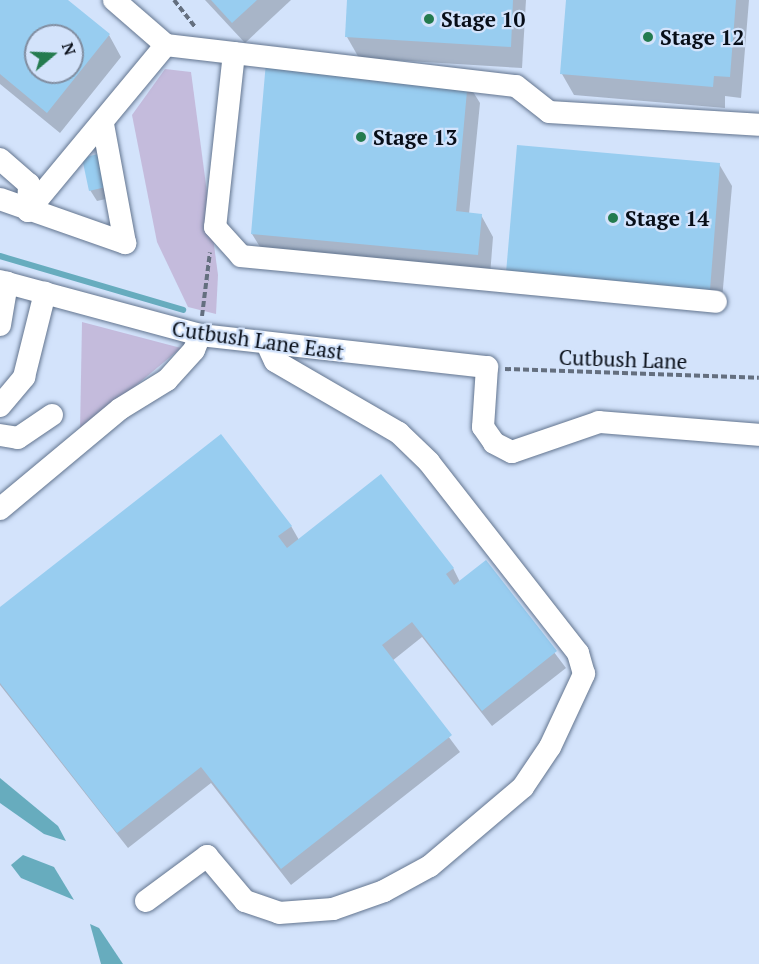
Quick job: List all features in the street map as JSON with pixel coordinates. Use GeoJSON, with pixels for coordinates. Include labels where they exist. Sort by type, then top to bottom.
{"type":"FeatureCollection","features":[{"type":"Feature","properties":{"kind":"street"},"geometry":{"type":"LineString","coordinates":[[114,0],[166,45],[516,86],[549,112],[759,125]]}},
{"type":"Feature","properties":{"kind":"street"},"geometry":{"type":"LineString","coordinates":[[28,211],[103,124],[166,45]]}},
{"type":"Feature","properties":{"kind":"street"},"geometry":{"type":"LineString","coordinates":[[234,53],[215,227],[241,256],[716,302]]}},
{"type":"Feature","properties":{"kind":"street"},"geometry":{"type":"LineString","coordinates":[[0,199],[28,211],[125,243],[103,124]]}},
{"type":"Feature","properties":{"kind":"street"},"geometry":{"type":"LineString","coordinates":[[0,159],[29,184],[28,211]]}},
{"type":"Feature","properties":{"kind":"street"},"geometry":{"type":"LineString","coordinates":[[0,325],[3,282]]}},
{"type":"Feature","properties":{"kind":"street","name":"Cutbush Lane East"},"geometry":{"type":"LineString","coordinates":[[3,282],[200,335],[268,346],[487,367]]}},
{"type":"Feature","properties":{"kind":"street"},"geometry":{"type":"LineString","coordinates":[[0,406],[24,376],[45,292]]}},
{"type":"Feature","properties":{"kind":"street"},"geometry":{"type":"LineString","coordinates":[[0,509],[120,409],[167,380],[194,350],[200,335]]}},
{"type":"Feature","properties":{"kind":"street"},"geometry":{"type":"LineString","coordinates":[[146,901],[207,856],[244,901],[279,913],[333,909],[384,891],[430,866],[523,787],[550,747],[584,674],[578,653],[429,462],[399,433],[275,361],[268,346]]}},
{"type":"Feature","properties":{"kind":"street"},"geometry":{"type":"LineString","coordinates":[[487,367],[483,427],[494,443],[512,452],[599,422],[759,435]]}},
{"type":"Feature","properties":{"kind":"street"},"geometry":{"type":"LineString","coordinates":[[0,435],[18,438],[52,415]]}},
{"type":"Feature","properties":{"kind":"path","name":"Cutbush Lane"},"geometry":{"type":"LineString","coordinates":[[487,367],[759,378]]}},
{"type":"Feature","properties":{"kind":"shaded area"},"geometry":{"type":"Polygon","coordinates":[[[165,69],[191,72],[218,275],[216,314],[188,307],[157,242],[132,115],[165,69]]]}},
{"type":"Feature","properties":{"kind":"shaded area"},"geometry":{"type":"Polygon","coordinates":[[[82,322],[181,348],[80,432],[82,322]]]}},
{"type":"Feature","properties":{"kind":"water"},"geometry":{"type":"Polygon","coordinates":[[[0,778],[58,826],[66,841],[44,834],[0,803],[0,778]]]}},
{"type":"Feature","properties":{"kind":"water"},"geometry":{"type":"Polygon","coordinates":[[[23,855],[54,867],[74,900],[21,878],[11,865],[23,855]]]}},
{"type":"Feature","properties":{"kind":"water"},"geometry":{"type":"Polygon","coordinates":[[[90,924],[99,928],[123,964],[101,964],[90,924]]]}},
{"type":"Feature","properties":{"kind":"building"},"geometry":{"type":"Polygon","coordinates":[[[0,0],[68,0],[110,34],[84,67],[84,24],[24,24],[24,84],[70,84],[47,113],[0,74],[0,0]]]}},
{"type":"Feature","properties":{"kind":"building"},"geometry":{"type":"Polygon","coordinates":[[[211,0],[257,0],[232,23],[211,0]]]}},
{"type":"Feature","properties":{"kind":"building","name":"Stage 10"},"geometry":{"type":"Polygon","coordinates":[[[347,0],[513,0],[511,47],[345,37],[347,0]]]}},
{"type":"Feature","properties":{"kind":"building","name":"Stage 12"},"geometry":{"type":"Polygon","coordinates":[[[566,0],[736,0],[730,77],[714,76],[713,87],[560,74],[566,0]]]}},
{"type":"Feature","properties":{"kind":"building","name":"Stage 13"},"geometry":{"type":"Polygon","coordinates":[[[266,62],[468,80],[456,211],[482,214],[478,255],[251,234],[266,62]]]}},
{"type":"Feature","properties":{"kind":"building","name":"Stage 14"},"geometry":{"type":"Polygon","coordinates":[[[517,145],[720,163],[710,290],[506,273],[517,145]]]}},
{"type":"Feature","properties":{"kind":"building"},"geometry":{"type":"Polygon","coordinates":[[[102,153],[110,186],[89,191],[82,158],[102,153]]]}},
{"type":"Feature","properties":{"kind":"building"},"geometry":{"type":"Polygon","coordinates":[[[221,434],[292,526],[278,536],[287,548],[381,474],[454,568],[446,574],[454,585],[486,560],[557,651],[482,711],[412,622],[382,645],[452,735],[281,869],[201,767],[117,833],[0,683],[0,607],[221,434]]]}},
{"type":"Feature","properties":{"kind":"waterway"},"geometry":{"type":"LineString","coordinates":[[0,256],[183,310]]}},
{"type":"Feature","properties":{"kind":"place","name":"Stage 10"},"geometry":{"type":"Point","coordinates":[429,19]}},
{"type":"Feature","properties":{"kind":"place","name":"Stage 12"},"geometry":{"type":"Point","coordinates":[648,37]}},
{"type":"Feature","properties":{"kind":"place","name":"Stage 13"},"geometry":{"type":"Point","coordinates":[361,137]}},
{"type":"Feature","properties":{"kind":"place","name":"Stage 14"},"geometry":{"type":"Point","coordinates":[613,218]}}]}
